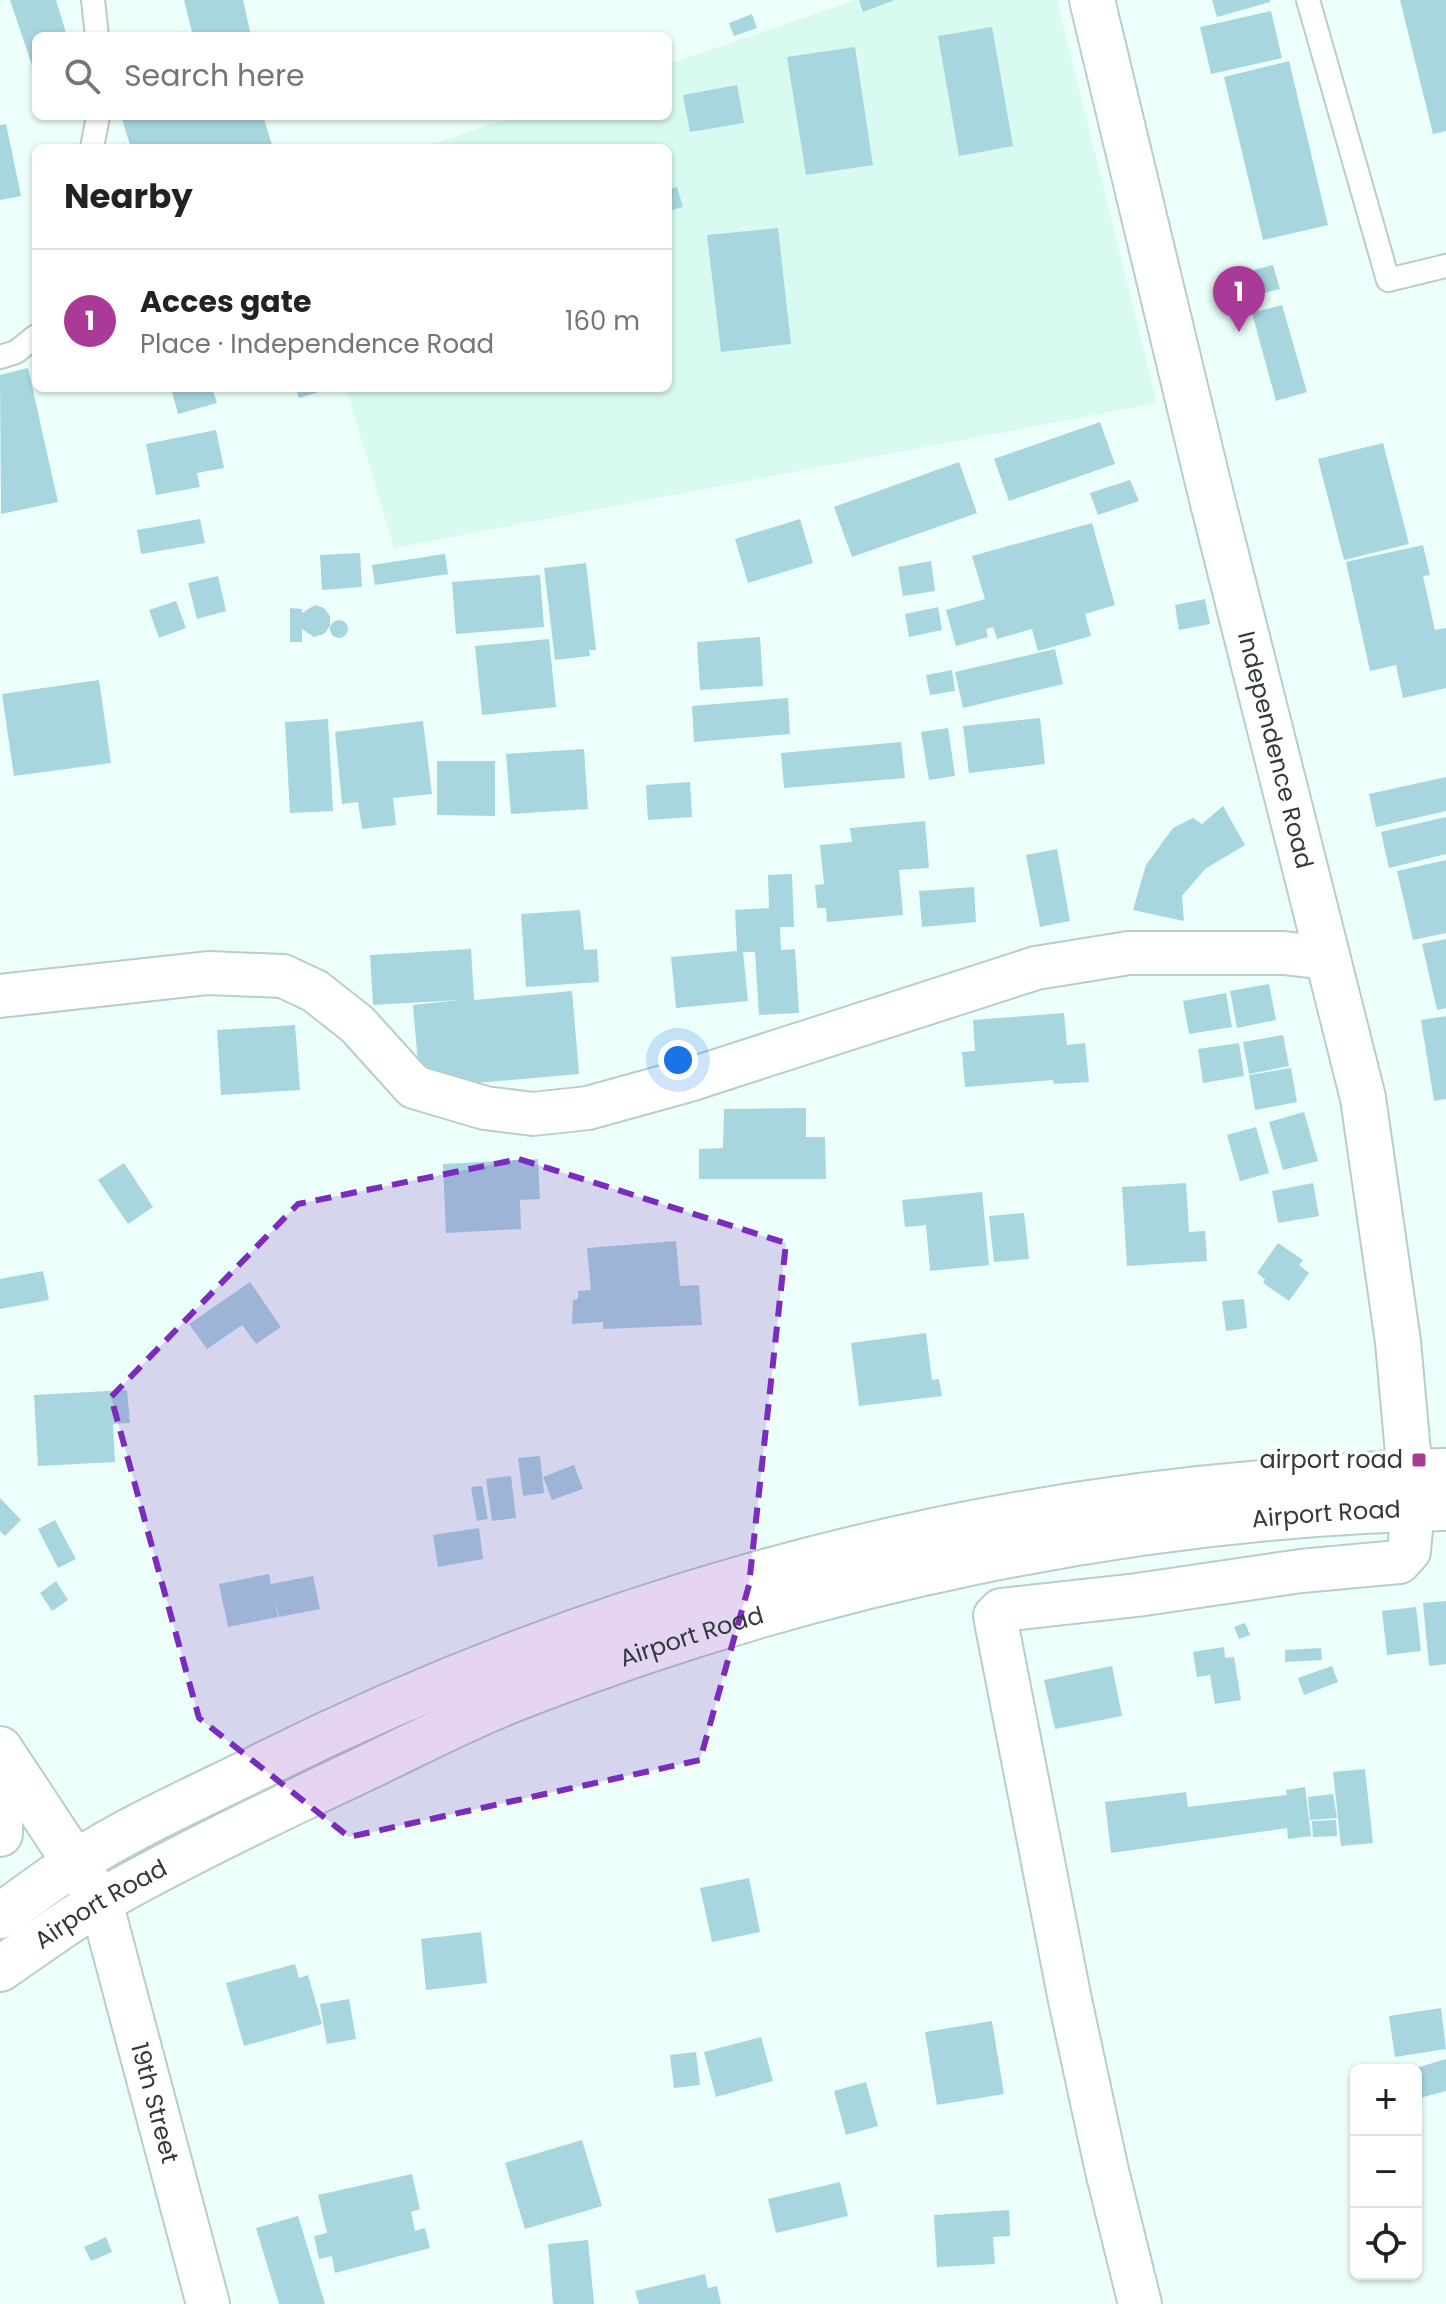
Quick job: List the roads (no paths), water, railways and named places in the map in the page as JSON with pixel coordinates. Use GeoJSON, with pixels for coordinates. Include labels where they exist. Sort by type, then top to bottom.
{"type":"FeatureCollection","features":[{"type":"Feature","properties":{"kind":"main road","name":"Independence Road"},"geometry":{"type":"LineString","coordinates":[[1092,0],[1363,1098],[1398,1342],[1429,1490]]}},
{"type":"Feature","properties":{"kind":"main road","name":"Airport Road"},"geometry":{"type":"LineString","coordinates":[[0,1916],[77,1861],[322,1736],[454,1676],[671,1598],[807,1559],[960,1523],[1153,1492],[1429,1490]]}},
{"type":"Feature","properties":{"kind":"main road","name":"Airport Road"},"geometry":{"type":"LineString","coordinates":[[0,1969],[101,1902],[288,1805],[518,1697],[737,1622],[883,1583],[1025,1551],[1237,1523],[1429,1490]]}},
{"type":"Feature","properties":{"kind":"main road"},"geometry":{"type":"LineString","coordinates":[[0,1749],[77,1861],[101,1902]]}},
{"type":"Feature","properties":{"kind":"main road"},"geometry":{"type":"LineString","coordinates":[[0,1800],[0,1834]]}},
{"type":"Feature","properties":{"kind":"street"},"geometry":{"type":"LineString","coordinates":[[0,996],[208,973],[283,976],[315,991],[357,1024],[414,1087],[485,1108],[533,1114],[588,1108],[689,1080],[1036,968],[1129,953],[1284,953],[1326,958]]}},
{"type":"Feature","properties":{"kind":"street"},"geometry":{"type":"LineString","coordinates":[[1140,2304],[1073,2016],[995,1616],[1001,1610],[1137,1595],[1301,1571],[1399,1562],[1409,1551],[1429,1490]]}},
{"type":"Feature","properties":{"kind":"street","name":"19th Street"},"geometry":{"type":"LineString","coordinates":[[101,1902],[208,2304]]}},
{"type":"Feature","properties":{"kind":"lane"},"geometry":{"type":"LineString","coordinates":[[93,0],[97,32]]}},
{"type":"Feature","properties":{"kind":"lane"},"geometry":{"type":"LineString","coordinates":[[1308,0],[1388,280],[1446,266]]}},
{"type":"Feature","properties":{"kind":"lane"},"geometry":{"type":"LineString","coordinates":[[93,144],[97,120]]}},
{"type":"Feature","properties":{"kind":"lane"},"geometry":{"type":"LineString","coordinates":[[0,357],[16,352],[32,339]]}},
{"type":"Feature","properties":{"kind":"place","name":"Acces gate"},"geometry":{"type":"Point","coordinates":[1239,332]}},
{"type":"Feature","properties":{"kind":"place","name":"airport road"},"geometry":{"type":"Point","coordinates":[1419,1460]}}]}
